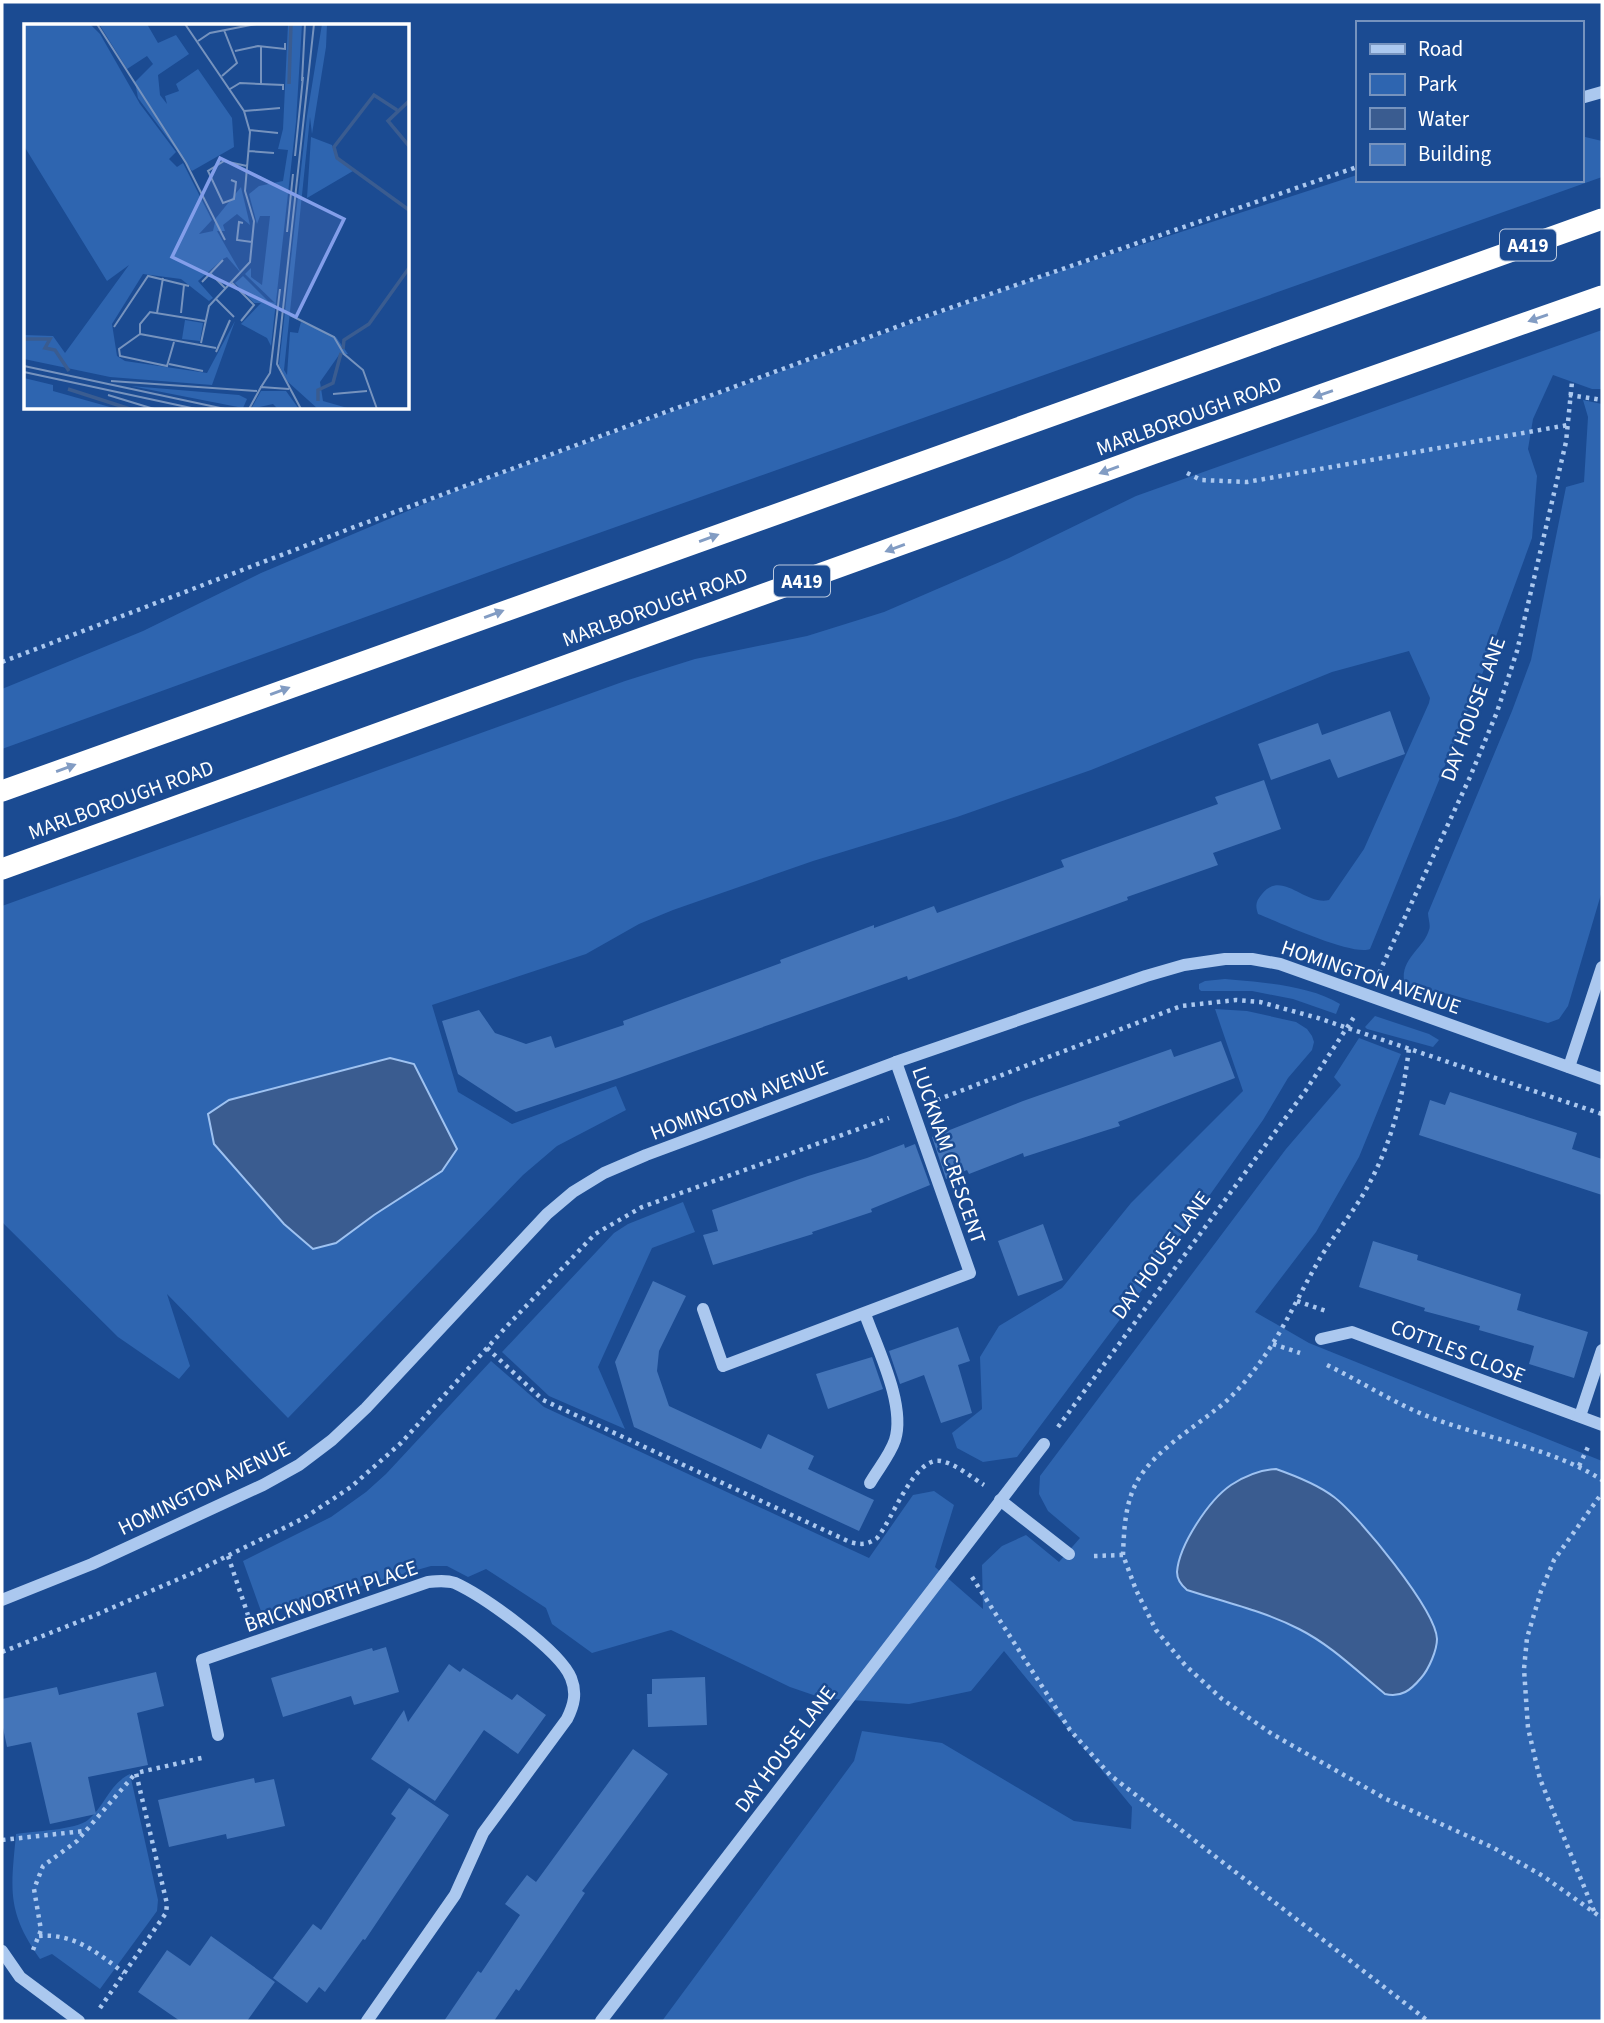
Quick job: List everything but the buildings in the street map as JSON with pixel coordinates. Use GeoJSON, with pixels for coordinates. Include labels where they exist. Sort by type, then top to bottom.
{"type":"FeatureCollection","features":[{"type":"Feature","properties":{"kind":"highway","name":"A419"},"geometry":{"type":"LineString","coordinates":[[2,791],[1602,219]]}},
{"type":"Feature","properties":{"kind":"highway","name":"MARLBOROUGH ROAD"},"geometry":{"type":"LineString","coordinates":[[2,869],[1152,454],[1602,296]]}},
{"type":"Feature","properties":{"kind":"street"},"geometry":{"type":"LineString","coordinates":[[1583,97],[1602,92]]}},
{"type":"Feature","properties":{"kind":"street","name":"HOMINGTON AVENUE"},"geometry":{"type":"LineString","coordinates":[[2,1600],[117,1553],[263,1485],[299,1465],[332,1440],[366,1408],[547,1214],[573,1192],[604,1174],[646,1155],[896,1062],[1163,970],[1206,961],[1242,958],[1264,961],[1602,1079]]}},
{"type":"Feature","properties":{"kind":"street"},"geometry":{"type":"LineString","coordinates":[[1569,1067],[1602,967]]}},
{"type":"Feature","properties":{"kind":"street","name":"LUCKNAM CRESCENT"},"geometry":{"type":"LineString","coordinates":[[703,1309],[723,1366],[970,1273],[896,1062]]}},
{"type":"Feature","properties":{"kind":"street"},"geometry":{"type":"LineString","coordinates":[[865,1314],[895,1398],[899,1421],[895,1442],[870,1483]]}},
{"type":"Feature","properties":{"kind":"street","name":"COTTLES CLOSE"},"geometry":{"type":"LineString","coordinates":[[1321,1339],[1352,1332],[1602,1425]]}},
{"type":"Feature","properties":{"kind":"street"},"geometry":{"type":"LineString","coordinates":[[1580,1416],[1602,1350]]}},
{"type":"Feature","properties":{"kind":"street","name":"DAY HOUSE LANE"},"geometry":{"type":"LineString","coordinates":[[601,2021],[1044,1444]]}},
{"type":"Feature","properties":{"kind":"street"},"geometry":{"type":"LineString","coordinates":[[1002,1498],[1069,1554]]}},
{"type":"Feature","properties":{"kind":"street","name":"BRICKWORTH PLACE"},"geometry":{"type":"LineString","coordinates":[[218,1735],[202,1660],[414,1586],[440,1580],[453,1583],[493,1606],[564,1664],[571,1678],[574,1702],[567,1719],[483,1833],[455,1895],[367,2021]]}},
{"type":"Feature","properties":{"kind":"street"},"geometry":{"type":"LineString","coordinates":[[2,1951],[20,1977],[79,2021]]}},
{"type":"Feature","properties":{"kind":"path"},"geometry":{"type":"LineString","coordinates":[[2,662],[344,531],[906,324],[1356,167]]}},
{"type":"Feature","properties":{"kind":"path","name":"DAY HOUSE LANE"},"geometry":{"type":"LineString","coordinates":[[1044,1444],[1306,1090],[1367,995],[1453,815],[1497,712],[1517,651],[1536,574],[1567,425],[1572,382]]}},
{"type":"Feature","properties":{"kind":"path"},"geometry":{"type":"LineString","coordinates":[[1569,395],[1602,400]]}},
{"type":"Feature","properties":{"kind":"path"},"geometry":{"type":"LineString","coordinates":[[1152,454],[1201,481],[1247,482],[1567,425]]}},
{"type":"Feature","properties":{"kind":"path"},"geometry":{"type":"LineString","coordinates":[[2,1652],[93,1616],[228,1556],[304,1518],[351,1487],[401,1443],[595,1234],[612,1223],[642,1207],[913,1109],[1181,1006],[1224,1000],[1260,1002],[1318,1018],[1602,1114]]}},
{"type":"Feature","properties":{"kind":"path"},"geometry":{"type":"LineString","coordinates":[[1409,1048],[1405,1083],[1395,1123],[1363,1195],[1322,1255],[1272,1344],[1239,1388],[1217,1410],[1161,1453],[1139,1478],[1127,1508],[1123,1555],[1136,1590],[1156,1630],[1185,1665],[1222,1699],[1272,1734],[1386,1799],[1494,1848],[1543,1876],[1602,1918]]}},
{"type":"Feature","properties":{"kind":"path"},"geometry":{"type":"LineString","coordinates":[[1272,1344],[1303,1354]]}},
{"type":"Feature","properties":{"kind":"path"},"geometry":{"type":"LineString","coordinates":[[487,1348],[543,1400],[850,1542],[869,1544],[877,1538],[910,1483],[930,1461],[949,1464],[1002,1498]]}},
{"type":"Feature","properties":{"kind":"path"},"geometry":{"type":"LineString","coordinates":[[1315,1359],[1404,1406],[1579,1466],[1602,1480]]}},
{"type":"Feature","properties":{"kind":"path"},"geometry":{"type":"LineString","coordinates":[[1595,1913],[1540,1779],[1528,1728],[1524,1669],[1527,1638],[1541,1591],[1554,1560],[1602,1493]]}},
{"type":"Feature","properties":{"kind":"path"},"geometry":{"type":"LineString","coordinates":[[1069,1554],[1088,1557],[1123,1555]]}},
{"type":"Feature","properties":{"kind":"path"},"geometry":{"type":"LineString","coordinates":[[228,1556],[257,1643]]}},
{"type":"Feature","properties":{"kind":"path"},"geometry":{"type":"LineString","coordinates":[[955,1558],[976,1582],[1070,1730],[1110,1775],[1428,2021]]}},
{"type":"Feature","properties":{"kind":"path"},"geometry":{"type":"LineString","coordinates":[[20,1977],[41,1930],[34,1889],[43,1866],[77,1841],[136,1773],[222,1754],[218,1735]]}},
{"type":"Feature","properties":{"kind":"path"},"geometry":{"type":"LineString","coordinates":[[98,2012],[166,1913],[167,1903],[136,1773]]}},
{"type":"Feature","properties":{"kind":"path"},"geometry":{"type":"LineString","coordinates":[[2,1840],[85,1831]]}},
{"type":"Feature","properties":{"kind":"path"},"geometry":{"type":"LineString","coordinates":[[38,1936],[70,1938],[95,1950],[124,1973]]}},
{"type":"Feature","properties":{"kind":"green space"},"geometry":{"type":"Polygon","coordinates":[[[1583,136],[1602,141],[1602,177],[506,566],[2,749],[2,689],[143,631],[261,573],[462,488],[1023,283],[1356,175],[1356,182],[1583,182],[1583,136]]]}},
{"type":"Feature","properties":{"kind":"green space"},"geometry":{"type":"Polygon","coordinates":[[[1602,330],[1602,389],[1592,389],[1553,375],[1533,419],[1528,449],[1537,476],[1532,538],[1480,680],[1370,949],[1348,948],[1332,943],[1258,914],[1257,903],[1270,887],[1278,885],[1311,898],[1329,900],[1364,849],[1429,703],[1430,698],[1409,651],[1332,672],[1091,770],[673,910],[639,924],[586,954],[432,1005],[458,1092],[512,1124],[616,1086],[626,1110],[557,1146],[523,1175],[288,1418],[167,1294],[190,1366],[179,1379],[118,1337],[2,1222],[2,906],[625,681],[695,659],[807,636],[884,612],[1009,558],[1136,496],[1602,330]]]}},
{"type":"Feature","properties":{"kind":"green space"},"geometry":{"type":"Polygon","coordinates":[[[1583,400],[1602,404],[1602,891],[1568,1006],[1559,1019],[1548,1023],[1449,994],[1414,988],[1404,981],[1404,973],[1409,960],[1429,930],[1428,913],[1531,660],[1566,487],[1584,482],[1588,417],[1583,400]]]}},
{"type":"Feature","properties":{"kind":"green space"},"geometry":{"type":"Polygon","coordinates":[[[1225,979],[1268,983],[1314,992],[1340,1004],[1336,1014],[1293,999],[1252,991],[1199,989],[1199,984],[1205,981],[1225,979]]]}},
{"type":"Feature","properties":{"kind":"green space"},"geometry":{"type":"Polygon","coordinates":[[[1215,1009],[1247,1011],[1296,1022],[1312,1036],[1312,1050],[1288,1078],[1263,1120],[1148,1282],[1017,1457],[983,1462],[957,1448],[952,1433],[982,1409],[980,1357],[999,1326],[1062,1288],[1131,1203],[1243,1091],[1215,1009]]]}},
{"type":"Feature","properties":{"kind":"green space"},"geometry":{"type":"Polygon","coordinates":[[[1375,1016],[1429,1034],[1439,1040],[1433,1047],[1367,1029],[1365,1027],[1375,1016]]]}},
{"type":"Feature","properties":{"kind":"green space"},"geometry":{"type":"Polygon","coordinates":[[[1359,1038],[1401,1054],[1359,1157],[1316,1232],[1255,1312],[1309,1343],[1602,1461],[1602,2021],[662,2021],[854,1761],[862,1731],[942,1743],[1074,1821],[1131,1829],[1132,1807],[1004,1651],[971,1691],[909,1704],[822,1698],[790,1687],[671,1630],[592,1653],[552,1624],[546,1608],[486,1569],[468,1577],[447,1566],[431,1566],[262,1614],[243,1561],[331,1517],[366,1492],[491,1361],[544,1407],[869,1558],[913,1495],[934,1491],[954,1505],[935,1567],[983,1609],[982,1565],[1002,1546],[1026,1535],[1059,1562],[1080,1538],[1048,1511],[1039,1494],[1040,1476],[1286,1149],[1341,1085],[1334,1077],[1359,1038]]]}},
{"type":"Feature","properties":{"kind":"green space"},"geometry":{"type":"Polygon","coordinates":[[[683,1202],[695,1232],[652,1248],[598,1367],[625,1429],[549,1396],[502,1352],[614,1233],[628,1224],[683,1202]]]}},
{"type":"Feature","properties":{"kind":"green space"},"geometry":{"type":"Polygon","coordinates":[[[130,1774],[158,1900],[157,1911],[100,1989],[52,1954],[40,1959],[29,1942],[21,1927],[13,1899],[16,1834],[64,1828],[88,1820],[117,1783],[130,1774]]]}},
{"type":"Feature","properties":{"kind":"water"},"geometry":{"type":"Polygon","coordinates":[[[390,1058],[414,1064],[457,1149],[442,1171],[336,1243],[313,1249],[284,1224],[214,1144],[208,1114],[229,1100],[390,1058]]]}},
{"type":"Feature","properties":{"kind":"water"},"geometry":{"type":"Polygon","coordinates":[[[1276,1469],[1321,1488],[1345,1507],[1377,1542],[1424,1607],[1433,1625],[1437,1639],[1436,1648],[1424,1674],[1405,1692],[1385,1694],[1311,1635],[1258,1612],[1187,1590],[1180,1582],[1177,1572],[1183,1549],[1196,1524],[1214,1501],[1222,1492],[1242,1479],[1258,1472],[1276,1469]]]}}]}
